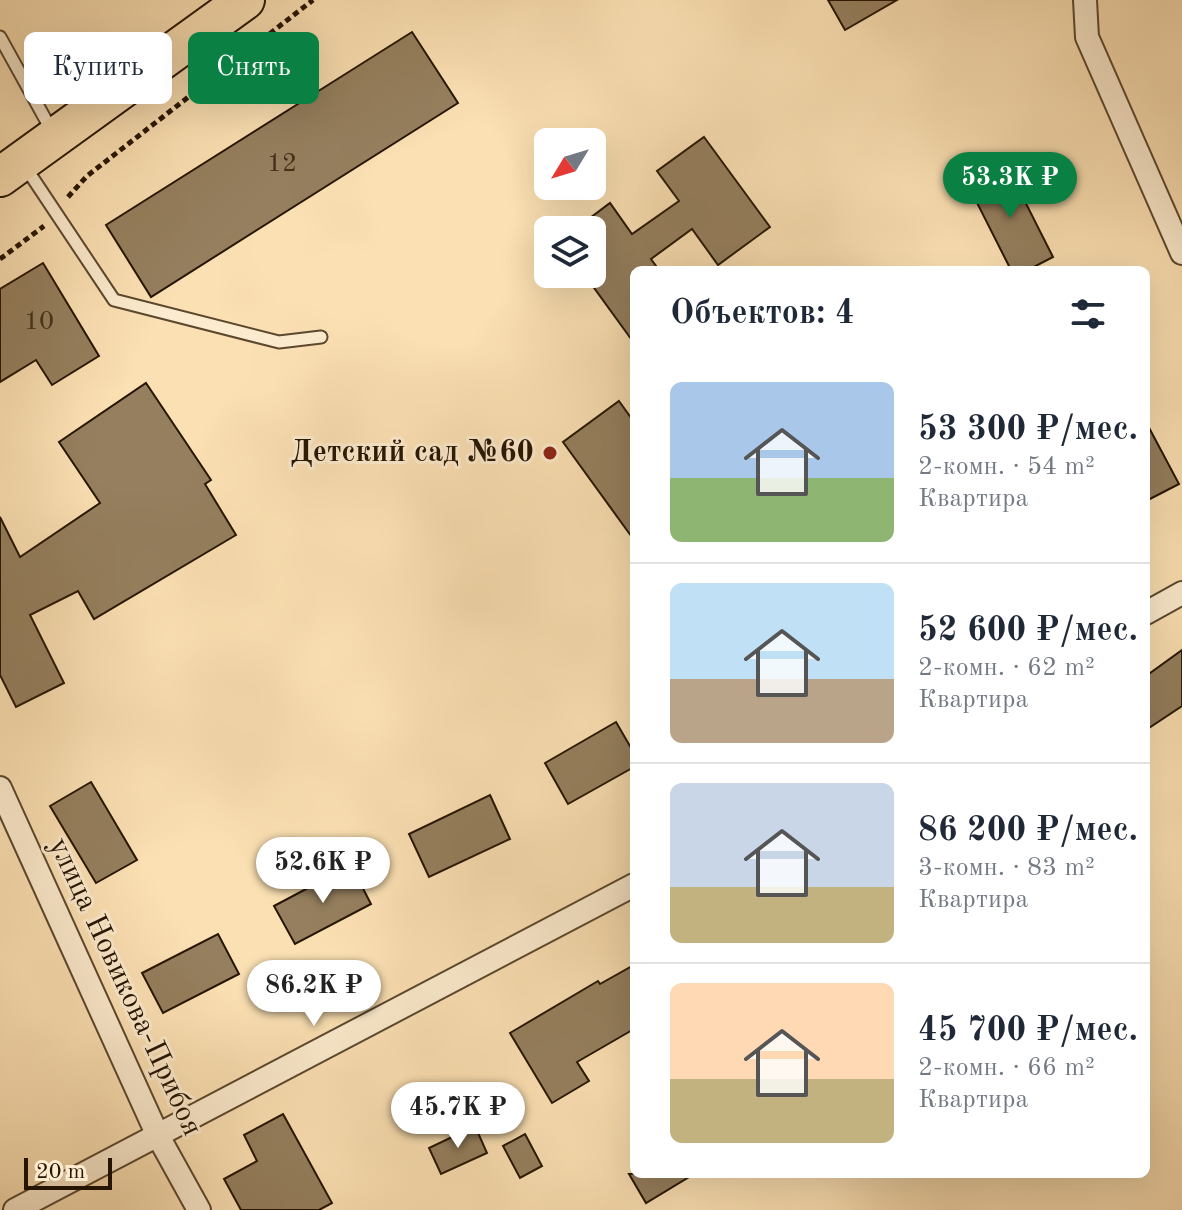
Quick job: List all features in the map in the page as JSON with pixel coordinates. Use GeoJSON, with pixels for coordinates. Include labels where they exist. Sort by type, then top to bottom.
{"type":"FeatureCollection","features":[{"type":"Feature","properties":{"kind":"highway"},"geometry":{"type":"LineString","coordinates":[[10,169],[245,0]]}},
{"type":"Feature","properties":{"kind":"street"},"geometry":{"type":"LineString","coordinates":[[1085,0],[1087,37],[1182,253]]}},
{"type":"Feature","properties":{"kind":"street"},"geometry":{"type":"LineString","coordinates":[[1150,611],[1182,593]]}},
{"type":"Feature","properties":{"kind":"street","name":"улица Новикова-Прибоя"},"geometry":{"type":"LineString","coordinates":[[0,788],[158,1136],[199,1210]]}},
{"type":"Feature","properties":{"kind":"street"},"geometry":{"type":"LineString","coordinates":[[15,1210],[630,887]]}},
{"type":"Feature","properties":{"kind":"lane"},"geometry":{"type":"LineString","coordinates":[[0,37],[55,137]]}},
{"type":"Feature","properties":{"kind":"lane"},"geometry":{"type":"LineString","coordinates":[[10,169],[57,211],[114,300],[279,342],[321,337]]}},
{"type":"Feature","properties":{"kind":"path"},"geometry":{"type":"LineString","coordinates":[[0,259],[38,233],[87,176],[313,0]]}},
{"type":"Feature","properties":{"kind":"building"},"geometry":{"type":"Polygon","coordinates":[[[828,0],[897,0],[845,30],[828,0]]]}},
{"type":"Feature","properties":{"kind":"building"},"geometry":{"type":"Polygon","coordinates":[[[412,32],[458,103],[151,297],[106,225],[298,104],[319,104],[319,91],[412,32]]]}},
{"type":"Feature","properties":{"kind":"building"},"geometry":{"type":"Polygon","coordinates":[[[704,137],[770,227],[718,265],[692,229],[651,259],[656,266],[630,266],[630,337],[594,288],[606,288],[606,216],[593,216],[610,203],[632,234],[679,201],[657,171],[704,137]]]}},
{"type":"Feature","properties":{"kind":"building"},"geometry":{"type":"Polygon","coordinates":[[[1006,164],[1053,257],[1036,266],[1009,266],[967,183],[1006,164]]]}},
{"type":"Feature","properties":{"kind":"building"},"geometry":{"type":"Polygon","coordinates":[[[43,263],[99,356],[52,385],[36,360],[0,382],[0,289],[43,263]]]}},
{"type":"Feature","properties":{"kind":"building"},"geometry":{"type":"Polygon","coordinates":[[[146,383],[211,480],[205,484],[236,535],[94,619],[78,591],[30,615],[64,683],[16,707],[0,675],[0,517],[20,557],[100,503],[59,442],[146,383]]]}},
{"type":"Feature","properties":{"kind":"building"},"geometry":{"type":"Polygon","coordinates":[[[619,401],[630,416],[630,534],[563,442],[619,401]]]}},
{"type":"Feature","properties":{"kind":"building"},"geometry":{"type":"Polygon","coordinates":[[[1150,430],[1179,484],[1150,499],[1150,430]]]}},
{"type":"Feature","properties":{"kind":"building"},"geometry":{"type":"Polygon","coordinates":[[[1182,650],[1182,706],[1150,727],[1150,673],[1182,650]]]}},
{"type":"Feature","properties":{"kind":"building"},"geometry":{"type":"Polygon","coordinates":[[[616,722],[630,746],[630,769],[568,804],[545,763],[616,722]]]}},
{"type":"Feature","properties":{"kind":"building"},"geometry":{"type":"Polygon","coordinates":[[[91,782],[137,860],[96,883],[50,806],[91,782]]]}},
{"type":"Feature","properties":{"kind":"building"},"geometry":{"type":"Polygon","coordinates":[[[490,795],[510,839],[429,877],[409,834],[490,795]]]}},
{"type":"Feature","properties":{"kind":"building"},"geometry":{"type":"Polygon","coordinates":[[[351,865],[371,904],[295,944],[274,906],[351,865]]]}},
{"type":"Feature","properties":{"kind":"building"},"geometry":{"type":"Polygon","coordinates":[[[218,934],[239,974],[163,1013],[142,973],[218,934]]]}},
{"type":"Feature","properties":{"kind":"building"},"geometry":{"type":"Polygon","coordinates":[[[630,967],[630,1031],[577,1062],[589,1081],[552,1103],[510,1033],[598,981],[600,984],[630,967]]]}},
{"type":"Feature","properties":{"kind":"building"},"geometry":{"type":"Polygon","coordinates":[[[283,1114],[332,1203],[319,1210],[241,1210],[224,1179],[257,1161],[244,1135],[283,1114]]]}},
{"type":"Feature","properties":{"kind":"building"},"geometry":{"type":"Polygon","coordinates":[[[475,1126],[487,1153],[441,1174],[429,1148],[475,1126]]]}},
{"type":"Feature","properties":{"kind":"building"},"geometry":{"type":"Polygon","coordinates":[[[525,1134],[542,1166],[520,1178],[503,1146],[525,1134]]]}},
{"type":"Feature","properties":{"kind":"building"},"geometry":{"type":"Polygon","coordinates":[[[631,1178],[687,1178],[646,1203],[631,1178]]]}},
{"type":"Feature","properties":{"kind":"place","name":"Детский сад №60"},"geometry":{"type":"Point","coordinates":[550,453]}}]}
